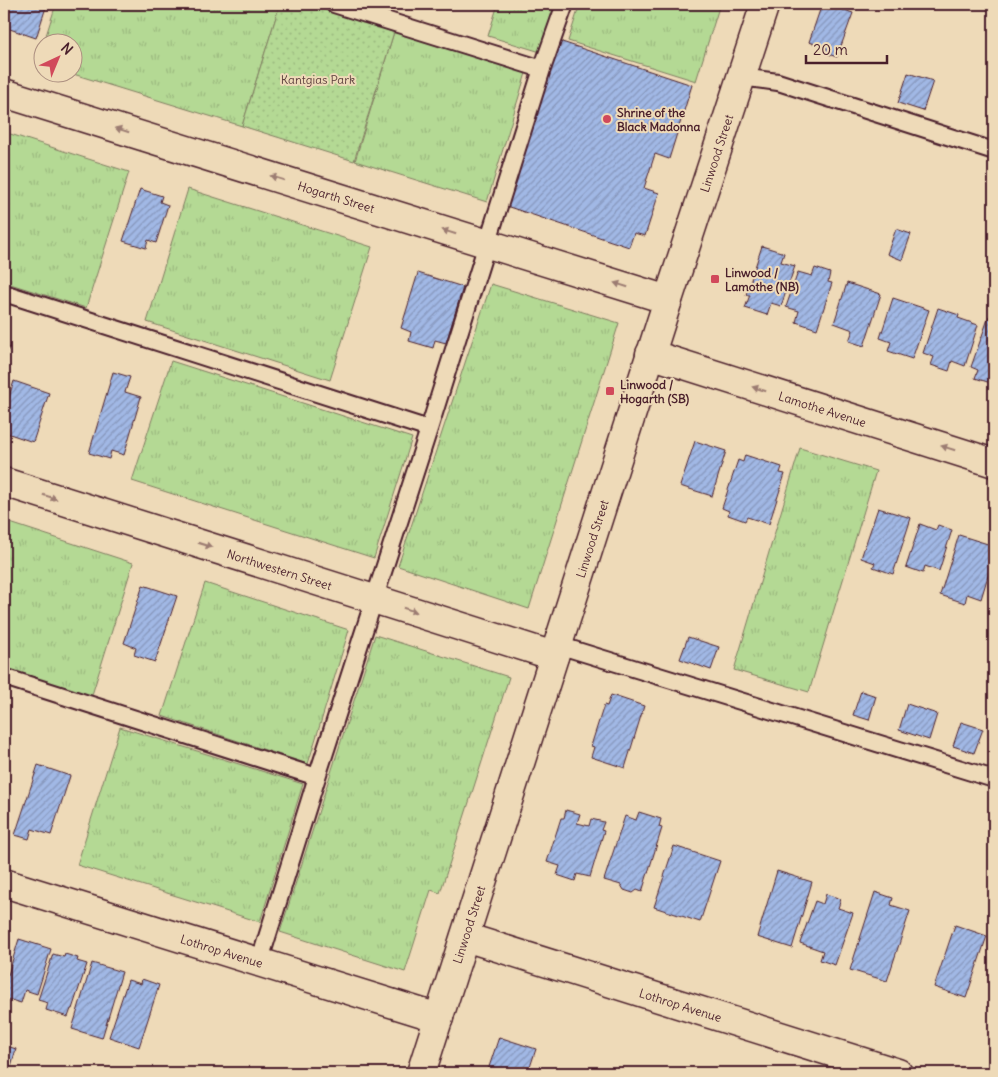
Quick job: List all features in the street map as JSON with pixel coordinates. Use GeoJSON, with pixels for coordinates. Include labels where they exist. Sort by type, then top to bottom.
{"type":"FeatureCollection","features":[{"type":"Feature","properties":{"kind":"street","name":"Linwood Street"},"geometry":{"type":"LineString","coordinates":[[421,1073],[650,354],[765,4]]}},
{"type":"Feature","properties":{"kind":"street","name":"Hogarth Street"},"geometry":{"type":"LineString","coordinates":[[4,94],[668,300]]}},
{"type":"Feature","properties":{"kind":"street","name":"Lamothe Avenue"},"geometry":{"type":"LineString","coordinates":[[650,354],[994,463]]}},
{"type":"Feature","properties":{"kind":"street","name":"Northwestern Street"},"geometry":{"type":"LineString","coordinates":[[4,482],[375,599],[556,650]]}},
{"type":"Feature","properties":{"kind":"street","name":"Lothrop Avenue"},"geometry":{"type":"LineString","coordinates":[[4,883],[439,1018]]}},
{"type":"Feature","properties":{"kind":"street","name":"Lothrop Avenue"},"geometry":{"type":"LineString","coordinates":[[465,937],[898,1073]]}},
{"type":"Feature","properties":{"kind":"lane"},"geometry":{"type":"LineString","coordinates":[[334,4],[542,70]]}},
{"type":"Feature","properties":{"kind":"lane"},"geometry":{"type":"LineString","coordinates":[[259,963],[542,70],[565,4]]}},
{"type":"Feature","properties":{"kind":"lane"},"geometry":{"type":"LineString","coordinates":[[741,77],[778,82],[994,151]]}},
{"type":"Feature","properties":{"kind":"lane"},"geometry":{"type":"LineString","coordinates":[[4,293],[429,429]]}},
{"type":"Feature","properties":{"kind":"lane"},"geometry":{"type":"LineString","coordinates":[[556,650],[994,779]]}},
{"type":"Feature","properties":{"kind":"lane"},"geometry":{"type":"LineString","coordinates":[[4,677],[317,777]]}},
{"type":"Feature","properties":{"kind":"green space"},"geometry":{"type":"Polygon","coordinates":[[[56,4],[280,4],[242,126],[82,77],[82,32],[47,32],[56,4]]]}},
{"type":"Feature","properties":{"kind":"green space","name":"Kantgias Park"},"geometry":{"type":"Polygon","coordinates":[[[280,4],[306,4],[394,32],[354,161],[242,126],[280,4]]]}},
{"type":"Feature","properties":{"kind":"green space"},"geometry":{"type":"Polygon","coordinates":[[[498,4],[559,4],[544,53],[488,36],[498,4]]]}},
{"type":"Feature","properties":{"kind":"green space"},"geometry":{"type":"Polygon","coordinates":[[[580,4],[720,4],[696,81],[568,41],[580,4]]]}},
{"type":"Feature","properties":{"kind":"green space"},"geometry":{"type":"Polygon","coordinates":[[[394,32],[526,73],[487,202],[355,161],[394,32]]]}},
{"type":"Feature","properties":{"kind":"green space"},"geometry":{"type":"Polygon","coordinates":[[[4,132],[129,172],[86,308],[4,282],[4,132]]]}},
{"type":"Feature","properties":{"kind":"green space"},"geometry":{"type":"Polygon","coordinates":[[[188,189],[372,247],[330,380],[147,322],[188,189]]]}},
{"type":"Feature","properties":{"kind":"green space"},"geometry":{"type":"Polygon","coordinates":[[[491,284],[619,323],[529,609],[398,566],[491,284]]]}},
{"type":"Feature","properties":{"kind":"green space"},"geometry":{"type":"Polygon","coordinates":[[[171,361],[412,438],[374,558],[132,481],[171,361]]]}},
{"type":"Feature","properties":{"kind":"green space"},"geometry":{"type":"Polygon","coordinates":[[[800,448],[876,471],[809,692],[734,670],[800,448]]]}},
{"type":"Feature","properties":{"kind":"green space"},"geometry":{"type":"Polygon","coordinates":[[[4,521],[133,563],[91,698],[4,669],[4,521]]]}},
{"type":"Feature","properties":{"kind":"green space"},"geometry":{"type":"Polygon","coordinates":[[[205,583],[349,630],[308,764],[162,716],[205,583]]]}},
{"type":"Feature","properties":{"kind":"green space"},"geometry":{"type":"Polygon","coordinates":[[[375,635],[509,677],[440,893],[431,890],[405,972],[280,932],[375,635]]]}},
{"type":"Feature","properties":{"kind":"green space"},"geometry":{"type":"Polygon","coordinates":[[[120,727],[303,784],[260,922],[77,865],[120,727]]]}},
{"type":"Feature","properties":{"kind":"building"},"geometry":{"type":"Polygon","coordinates":[[[4,4],[47,4],[38,32],[32,32],[32,37],[4,27],[4,4]]]}},
{"type":"Feature","properties":{"kind":"building"},"geometry":{"type":"Polygon","coordinates":[[[822,4],[853,13],[837,57],[825,53],[827,48],[809,42],[822,4]]]}},
{"type":"Feature","properties":{"kind":"building","name":"Shrine of the Black Madonna"},"geometry":{"type":"Polygon","coordinates":[[[559,41],[692,85],[669,159],[655,154],[644,188],[659,193],[645,236],[634,233],[629,247],[506,206],[559,41]]]}},
{"type":"Feature","properties":{"kind":"building"},"geometry":{"type":"Polygon","coordinates":[[[908,73],[933,81],[923,111],[898,103],[908,73]]]}},
{"type":"Feature","properties":{"kind":"building"},"geometry":{"type":"Polygon","coordinates":[[[140,189],[162,196],[160,202],[168,205],[156,243],[148,240],[146,248],[123,241],[140,189]]]}},
{"type":"Feature","properties":{"kind":"building"},"geometry":{"type":"Polygon","coordinates":[[[896,229],[911,234],[902,260],[887,254],[896,229]]]}},
{"type":"Feature","properties":{"kind":"building"},"geometry":{"type":"Polygon","coordinates":[[[762,246],[784,253],[781,262],[795,266],[781,306],[771,303],[767,315],[745,308],[750,295],[746,295],[762,246]]]}},
{"type":"Feature","properties":{"kind":"building"},"geometry":{"type":"Polygon","coordinates":[[[815,268],[830,273],[828,282],[832,283],[817,329],[796,322],[799,311],[786,307],[798,272],[812,276],[815,268]]]}},
{"type":"Feature","properties":{"kind":"building"},"geometry":{"type":"Polygon","coordinates":[[[418,273],[463,287],[446,343],[435,340],[433,348],[409,341],[411,332],[401,328],[418,273]]]}},
{"type":"Feature","properties":{"kind":"building"},"geometry":{"type":"Polygon","coordinates":[[[847,283],[881,294],[864,346],[849,341],[853,330],[834,323],[847,283]]]}},
{"type":"Feature","properties":{"kind":"building"},"geometry":{"type":"Polygon","coordinates":[[[893,298],[929,310],[912,359],[888,351],[891,342],[880,338],[893,298]]]}},
{"type":"Feature","properties":{"kind":"building"},"geometry":{"type":"Polygon","coordinates":[[[938,308],[959,315],[958,318],[978,325],[965,366],[952,361],[949,371],[931,365],[934,357],[923,353],[938,308]]]}},
{"type":"Feature","properties":{"kind":"building"},"geometry":{"type":"Polygon","coordinates":[[[989,316],[994,318],[994,384],[975,378],[978,370],[971,367],[989,316]]]}},
{"type":"Feature","properties":{"kind":"building"},"geometry":{"type":"Polygon","coordinates":[[[4,346],[9,347],[4,363],[4,346]]]}},
{"type":"Feature","properties":{"kind":"building"},"geometry":{"type":"Polygon","coordinates":[[[113,372],[130,377],[125,392],[141,397],[124,455],[111,451],[109,459],[89,453],[113,372]]]}},
{"type":"Feature","properties":{"kind":"building"},"geometry":{"type":"Polygon","coordinates":[[[14,381],[49,393],[33,442],[4,432],[4,412],[14,381]]]}},
{"type":"Feature","properties":{"kind":"building"},"geometry":{"type":"Polygon","coordinates":[[[695,441],[726,451],[712,496],[680,486],[695,441]]]}},
{"type":"Feature","properties":{"kind":"building"},"geometry":{"type":"Polygon","coordinates":[[[745,455],[782,467],[780,473],[785,474],[769,524],[747,517],[745,521],[728,515],[729,511],[722,508],[738,460],[743,462],[745,455]]]}},
{"type":"Feature","properties":{"kind":"building"},"geometry":{"type":"Polygon","coordinates":[[[878,508],[911,518],[893,574],[873,567],[875,563],[861,558],[878,508]]]}},
{"type":"Feature","properties":{"kind":"building"},"geometry":{"type":"Polygon","coordinates":[[[920,524],[936,530],[938,525],[952,530],[939,571],[925,566],[923,573],[906,567],[920,524]]]}},
{"type":"Feature","properties":{"kind":"building"},"geometry":{"type":"Polygon","coordinates":[[[959,535],[994,546],[994,556],[981,599],[967,594],[965,603],[940,595],[959,535]]]}},
{"type":"Feature","properties":{"kind":"building"},"geometry":{"type":"Polygon","coordinates":[[[143,585],[177,596],[155,662],[134,655],[136,648],[124,643],[143,585]]]}},
{"type":"Feature","properties":{"kind":"building"},"geometry":{"type":"Polygon","coordinates":[[[688,637],[719,647],[711,670],[680,659],[688,637]]]}},
{"type":"Feature","properties":{"kind":"building"},"geometry":{"type":"Polygon","coordinates":[[[861,691],[876,696],[869,720],[853,715],[861,691]]]}},
{"type":"Feature","properties":{"kind":"building"},"geometry":{"type":"Polygon","coordinates":[[[611,695],[644,706],[625,768],[591,757],[594,747],[591,746],[604,705],[607,706],[611,695]]]}},
{"type":"Feature","properties":{"kind":"building"},"geometry":{"type":"Polygon","coordinates":[[[907,704],[937,714],[929,740],[899,730],[907,704]]]}},
{"type":"Feature","properties":{"kind":"building"},"geometry":{"type":"Polygon","coordinates":[[[961,722],[983,729],[974,753],[953,746],[961,722]]]}},
{"type":"Feature","properties":{"kind":"building"},"geometry":{"type":"Polygon","coordinates":[[[38,765],[70,776],[51,835],[32,829],[29,839],[15,835],[38,765]]]}},
{"type":"Feature","properties":{"kind":"building"},"geometry":{"type":"Polygon","coordinates":[[[566,810],[580,814],[577,823],[589,826],[591,819],[604,822],[601,830],[604,831],[590,877],[577,874],[575,881],[557,875],[560,866],[547,862],[561,818],[564,818],[566,810]]]}},
{"type":"Feature","properties":{"kind":"building"},"geometry":{"type":"Polygon","coordinates":[[[639,812],[661,819],[659,827],[662,828],[642,892],[637,890],[633,893],[624,890],[621,885],[604,880],[625,816],[636,820],[639,812]]]}},
{"type":"Feature","properties":{"kind":"building"},"geometry":{"type":"Polygon","coordinates":[[[674,846],[720,861],[700,922],[654,907],[674,846]]]}},
{"type":"Feature","properties":{"kind":"building"},"geometry":{"type":"Polygon","coordinates":[[[777,871],[812,882],[792,948],[757,937],[777,871]]]}},
{"type":"Feature","properties":{"kind":"building"},"geometry":{"type":"Polygon","coordinates":[[[875,892],[893,898],[891,905],[910,911],[887,981],[850,970],[875,892]]]}},
{"type":"Feature","properties":{"kind":"building"},"geometry":{"type":"Polygon","coordinates":[[[826,894],[841,899],[838,908],[853,913],[835,965],[820,960],[823,951],[800,943],[815,901],[823,904],[826,894]]]}},
{"type":"Feature","properties":{"kind":"building"},"geometry":{"type":"Polygon","coordinates":[[[955,925],[987,936],[966,998],[934,987],[955,925]]]}},
{"type":"Feature","properties":{"kind":"building"},"geometry":{"type":"Polygon","coordinates":[[[19,939],[51,949],[37,994],[25,990],[21,1003],[4,998],[4,988],[19,939]]]}},
{"type":"Feature","properties":{"kind":"building"},"geometry":{"type":"Polygon","coordinates":[[[53,954],[64,957],[65,954],[78,958],[77,961],[87,964],[68,1017],[46,1010],[48,1003],[38,1000],[53,954]]]}},
{"type":"Feature","properties":{"kind":"building"},"geometry":{"type":"Polygon","coordinates":[[[92,963],[122,972],[102,1038],[72,1029],[92,963]]]}},
{"type":"Feature","properties":{"kind":"building"},"geometry":{"type":"Polygon","coordinates":[[[142,979],[159,985],[139,1047],[109,1037],[128,980],[141,984],[142,979]]]}},
{"type":"Feature","properties":{"kind":"building"},"geometry":{"type":"Polygon","coordinates":[[[499,1037],[536,1049],[528,1073],[487,1073],[499,1037]]]}},
{"type":"Feature","properties":{"kind":"building"},"geometry":{"type":"Polygon","coordinates":[[[4,1045],[16,1049],[9,1073],[4,1073],[4,1045]]]}},
{"type":"Feature","properties":{"kind":"building"},"geometry":{"type":"Polygon","coordinates":[[[586,1068],[602,1073],[584,1073],[586,1068]]]}},
{"type":"Feature","properties":{"kind":"place","name":"Shrine of the Black Madonna"},"geometry":{"type":"Point","coordinates":[607,119]}},
{"type":"Feature","properties":{"kind":"place","name":"Linwood / Lamothe (NB)"},"geometry":{"type":"Point","coordinates":[715,279]}},
{"type":"Feature","properties":{"kind":"place","name":"Linwood / Hogarth (SB)"},"geometry":{"type":"Point","coordinates":[610,391]}}]}
